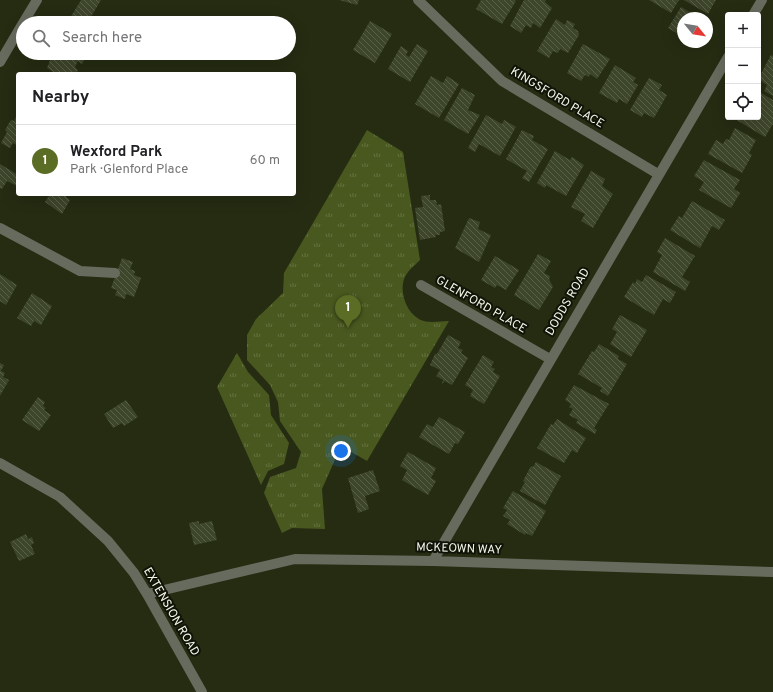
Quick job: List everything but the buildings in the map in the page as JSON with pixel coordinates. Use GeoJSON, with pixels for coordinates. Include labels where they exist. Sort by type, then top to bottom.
{"type":"FeatureCollection","features":[{"type":"Feature","properties":{"kind":"street"},"geometry":{"type":"LineString","coordinates":[[27,16],[37,0]]}},
{"type":"Feature","properties":{"kind":"street","name":"KINGSFORD PLACE"},"geometry":{"type":"LineString","coordinates":[[418,0],[502,81],[658,174]]}},
{"type":"Feature","properties":{"kind":"street"},"geometry":{"type":"LineString","coordinates":[[755,12],[762,0]]}},
{"type":"Feature","properties":{"kind":"street"},"geometry":{"type":"LineString","coordinates":[[0,62],[16,35]]}},
{"type":"Feature","properties":{"kind":"street","name":"DODDS ROAD"},"geometry":{"type":"LineString","coordinates":[[433,561],[658,174],[725,62]]}},
{"type":"Feature","properties":{"kind":"street"},"geometry":{"type":"LineString","coordinates":[[0,228],[80,271],[115,273]]}},
{"type":"Feature","properties":{"kind":"street","name":"GLENFORD PLACE"},"geometry":{"type":"LineString","coordinates":[[421,285],[550,359]]}},
{"type":"Feature","properties":{"kind":"street","name":"EXTENSION ROAD"},"geometry":{"type":"LineString","coordinates":[[0,463],[60,498],[108,541],[134,574],[147,594],[202,692]]}},
{"type":"Feature","properties":{"kind":"street","name":"MCKEOWN WAY"},"geometry":{"type":"LineString","coordinates":[[147,594],[295,559],[433,561],[773,572]]}},
{"type":"Feature","properties":{"kind":"green space"},"geometry":{"type":"Polygon","coordinates":[[[367,130],[403,152],[420,260],[409,271],[404,279],[403,291],[406,304],[413,315],[418,319],[427,322],[449,321],[367,461],[341,446],[322,489],[325,529],[292,528],[282,533],[264,493],[270,477],[296,468],[301,452],[280,421],[278,402],[270,385],[247,360],[247,335],[256,319],[283,293],[284,273],[367,130]]]}},
{"type":"Feature","properties":{"kind":"green space"},"geometry":{"type":"Polygon","coordinates":[[[237,353],[248,372],[269,395],[271,415],[289,443],[284,464],[268,471],[261,485],[217,387],[237,353]]]}},
{"type":"Feature","properties":{"kind":"place","name":"Wexford Park"},"geometry":{"type":"Point","coordinates":[348,328]}}]}
